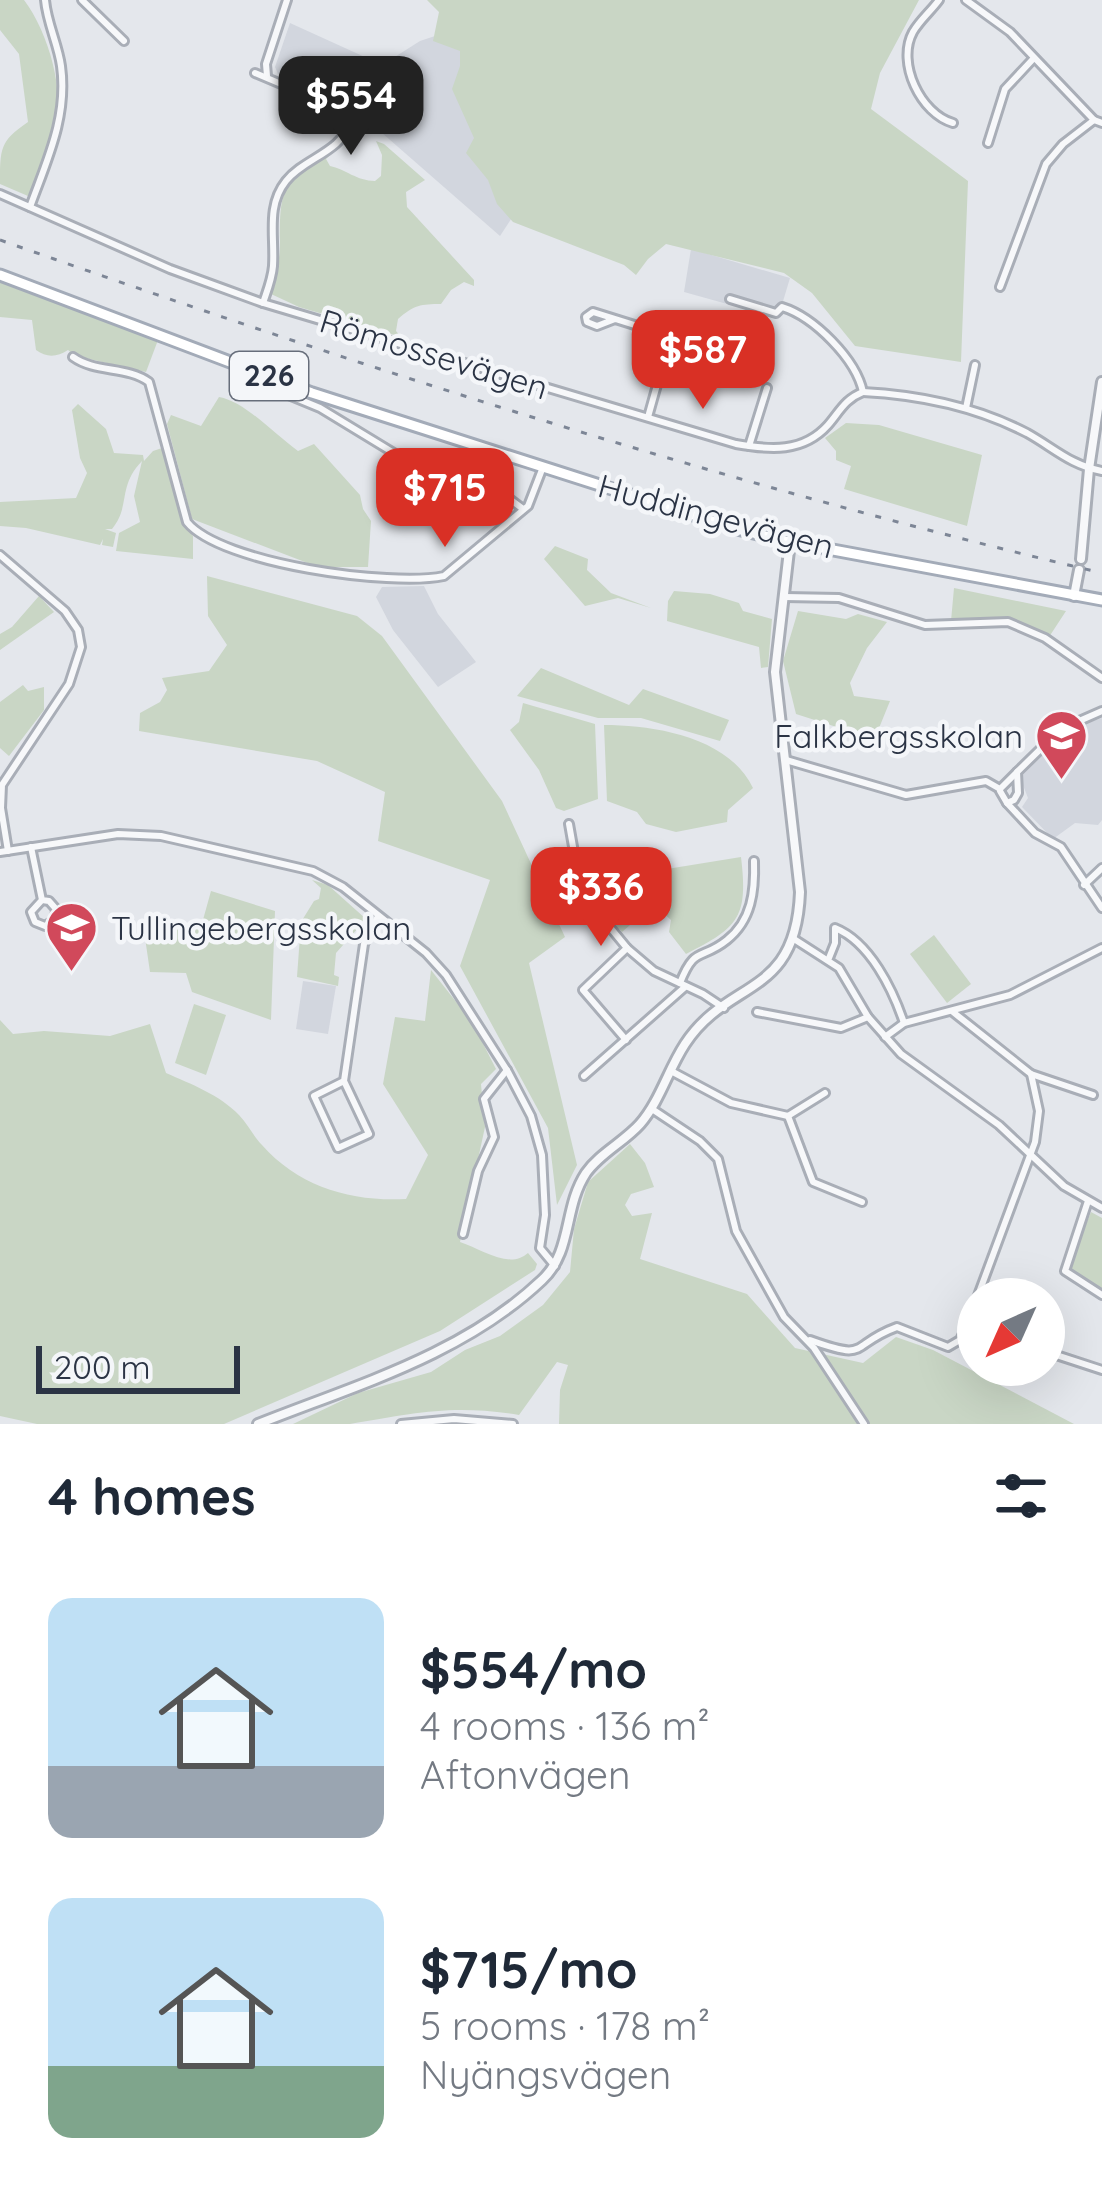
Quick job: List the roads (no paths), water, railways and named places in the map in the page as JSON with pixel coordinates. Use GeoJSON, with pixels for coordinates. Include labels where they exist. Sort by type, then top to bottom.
{"type":"FeatureCollection","features":[{"type":"Feature","properties":{"kind":"main road","name":"Huddingevägen"},"geometry":{"type":"LineString","coordinates":[[0,275],[312,393],[790,542],[1102,600]]}},
{"type":"Feature","properties":{"kind":"street"},"geometry":{"type":"LineString","coordinates":[[30,207],[58,133],[62,103],[62,71],[45,0]]}},
{"type":"Feature","properties":{"kind":"street"},"geometry":{"type":"LineString","coordinates":[[82,0],[124,41]]}},
{"type":"Feature","properties":{"kind":"street"},"geometry":{"type":"LineString","coordinates":[[267,76],[266,64],[287,0]]}},
{"type":"Feature","properties":{"kind":"street"},"geometry":{"type":"LineString","coordinates":[[939,0],[914,31],[908,66],[930,106],[953,123]]}},
{"type":"Feature","properties":{"kind":"street"},"geometry":{"type":"LineString","coordinates":[[966,0],[1002,26],[1098,121],[1063,144],[1046,164],[1000,287]]}},
{"type":"Feature","properties":{"kind":"street"},"geometry":{"type":"LineString","coordinates":[[988,142],[1001,95],[1034,58]]}},
{"type":"Feature","properties":{"kind":"street"},"geometry":{"type":"LineString","coordinates":[[255,73],[338,108],[349,123],[338,142],[281,187],[272,218],[271,278],[262,303]]}},
{"type":"Feature","properties":{"kind":"street","name":"Römossevägen"},"geometry":{"type":"LineString","coordinates":[[0,194],[170,269],[262,303],[748,446],[783,448],[810,440],[844,403],[863,392]]}},
{"type":"Feature","properties":{"kind":"street"},"geometry":{"type":"LineString","coordinates":[[730,299],[776,313],[782,307],[805,318],[857,373],[863,392],[932,399],[966,408],[1028,434],[1065,460],[1102,471]]}},
{"type":"Feature","properties":{"kind":"street"},"geometry":{"type":"LineString","coordinates":[[615,320],[759,364]]}},
{"type":"Feature","properties":{"kind":"street"},"geometry":{"type":"LineString","coordinates":[[648,417],[670,335]]}},
{"type":"Feature","properties":{"kind":"street"},"geometry":{"type":"LineString","coordinates":[[73,357],[83,364],[140,375],[149,382],[187,522],[194,530],[215,542],[312,572],[435,578],[454,570],[523,509],[543,467]]}},
{"type":"Feature","properties":{"kind":"street"},"geometry":{"type":"LineString","coordinates":[[966,408],[975,365]]}},
{"type":"Feature","properties":{"kind":"street"},"geometry":{"type":"LineString","coordinates":[[238,374],[320,408],[407,461],[499,491],[523,509]]}},
{"type":"Feature","properties":{"kind":"street"},"geometry":{"type":"LineString","coordinates":[[1082,559],[1102,382]]}},
{"type":"Feature","properties":{"kind":"street"},"geometry":{"type":"LineString","coordinates":[[748,446],[767,388]]}},
{"type":"Feature","properties":{"kind":"street"},"geometry":{"type":"LineString","coordinates":[[258,1424],[437,1353],[497,1315],[555,1266],[563,1250],[571,1203],[585,1174],[652,1108],[687,1041],[765,979],[794,939],[800,892],[775,672],[790,542]]}},
{"type":"Feature","properties":{"kind":"street"},"geometry":{"type":"LineString","coordinates":[[0,555],[65,611],[78,630],[81,646],[69,684],[2,785],[4,852],[118,834],[161,836],[313,871],[343,886],[446,974],[507,1070],[537,1132],[545,1201],[540,1248],[555,1266]]}},
{"type":"Feature","properties":{"kind":"street"},"geometry":{"type":"LineString","coordinates":[[1074,596],[1079,570]]}},
{"type":"Feature","properties":{"kind":"street"},"geometry":{"type":"LineString","coordinates":[[783,597],[839,598],[925,625],[1008,622],[1045,638],[1102,678]]}},
{"type":"Feature","properties":{"kind":"street"},"geometry":{"type":"LineString","coordinates":[[1000,789],[1061,729],[1102,711]]}},
{"type":"Feature","properties":{"kind":"street"},"geometry":{"type":"LineString","coordinates":[[785,760],[905,795],[986,782],[1000,789],[1035,833],[1060,848],[1102,908]]}},
{"type":"Feature","properties":{"kind":"street"},"geometry":{"type":"LineString","coordinates":[[1007,803],[1017,796],[1016,772]]}},
{"type":"Feature","properties":{"kind":"street"},"geometry":{"type":"LineString","coordinates":[[569,824],[581,892],[627,948],[653,971],[724,1008]]}},
{"type":"Feature","properties":{"kind":"street"},"geometry":{"type":"LineString","coordinates":[[32,847],[42,900]]}},
{"type":"Feature","properties":{"kind":"street"},"geometry":{"type":"LineString","coordinates":[[576,873],[610,874],[628,861],[649,871]]}},
{"type":"Feature","properties":{"kind":"street"},"geometry":{"type":"LineString","coordinates":[[584,1076],[683,985],[693,957],[726,940],[746,915],[754,895],[754,861]]}},
{"type":"Feature","properties":{"kind":"street"},"geometry":{"type":"LineString","coordinates":[[1084,884],[1102,868]]}},
{"type":"Feature","properties":{"kind":"street"},"geometry":{"type":"LineString","coordinates":[[42,900],[52,903],[57,913],[45,926],[35,922],[31,912],[42,900]]}},
{"type":"Feature","properties":{"kind":"street"},"geometry":{"type":"LineString","coordinates":[[344,1082],[314,1096],[338,1148],[369,1134],[344,1082],[364,949],[378,916]]}},
{"type":"Feature","properties":{"kind":"street"},"geometry":{"type":"LineString","coordinates":[[829,958],[835,928],[849,934],[874,964],[904,1023]]}},
{"type":"Feature","properties":{"kind":"street"},"geometry":{"type":"LineString","coordinates":[[794,939],[829,958],[848,980],[868,1017],[911,1063],[979,1109],[1064,1186],[1102,1208]]}},
{"type":"Feature","properties":{"kind":"street"},"geometry":{"type":"LineString","coordinates":[[626,1041],[583,990],[627,948]]}},
{"type":"Feature","properties":{"kind":"street"},"geometry":{"type":"LineString","coordinates":[[885,1037],[904,1023],[1010,995],[1102,948]]}},
{"type":"Feature","properties":{"kind":"street"},"geometry":{"type":"LineString","coordinates":[[757,1012],[825,1028],[849,1027],[868,1017]]}},
{"type":"Feature","properties":{"kind":"street"},"geometry":{"type":"LineString","coordinates":[[953,1012],[1031,1074],[1093,1095]]}},
{"type":"Feature","properties":{"kind":"street"},"geometry":{"type":"LineString","coordinates":[[463,1234],[478,1171],[494,1137],[484,1099],[507,1070]]}},
{"type":"Feature","properties":{"kind":"street"},"geometry":{"type":"LineString","coordinates":[[671,1070],[731,1103],[788,1116],[825,1093]]}},
{"type":"Feature","properties":{"kind":"street"},"geometry":{"type":"LineString","coordinates":[[984,1278],[1039,1123],[1031,1074]]}},
{"type":"Feature","properties":{"kind":"street"},"geometry":{"type":"LineString","coordinates":[[652,1108],[700,1141],[718,1160],[736,1231],[784,1317],[806,1339],[864,1424]]}},
{"type":"Feature","properties":{"kind":"street"},"geometry":{"type":"LineString","coordinates":[[788,1116],[813,1182],[858,1201]]}},
{"type":"Feature","properties":{"kind":"street"},"geometry":{"type":"LineString","coordinates":[[1088,1202],[1065,1268],[1068,1275],[1102,1295]]}},
{"type":"Feature","properties":{"kind":"street"},"geometry":{"type":"LineString","coordinates":[[806,1339],[837,1350],[857,1351],[897,1328],[948,1347],[957,1342]]}},
{"type":"Feature","properties":{"kind":"street"},"geometry":{"type":"LineString","coordinates":[[1065,1358],[1102,1370]]}},
{"type":"Feature","properties":{"kind":"street"},"geometry":{"type":"LineString","coordinates":[[400,1424],[454,1418],[513,1424]]}},
{"type":"Feature","properties":{"kind":"railway"},"geometry":{"type":"LineString","coordinates":[[0,240],[546,422],[823,502],[1102,573]]}},
{"type":"Feature","properties":{"kind":"place","name":"Falkbergsskolan"},"geometry":{"type":"Point","coordinates":[1062,782]}},
{"type":"Feature","properties":{"kind":"place","name":"Tullingebergsskolan"},"geometry":{"type":"Point","coordinates":[72,974]}}]}
